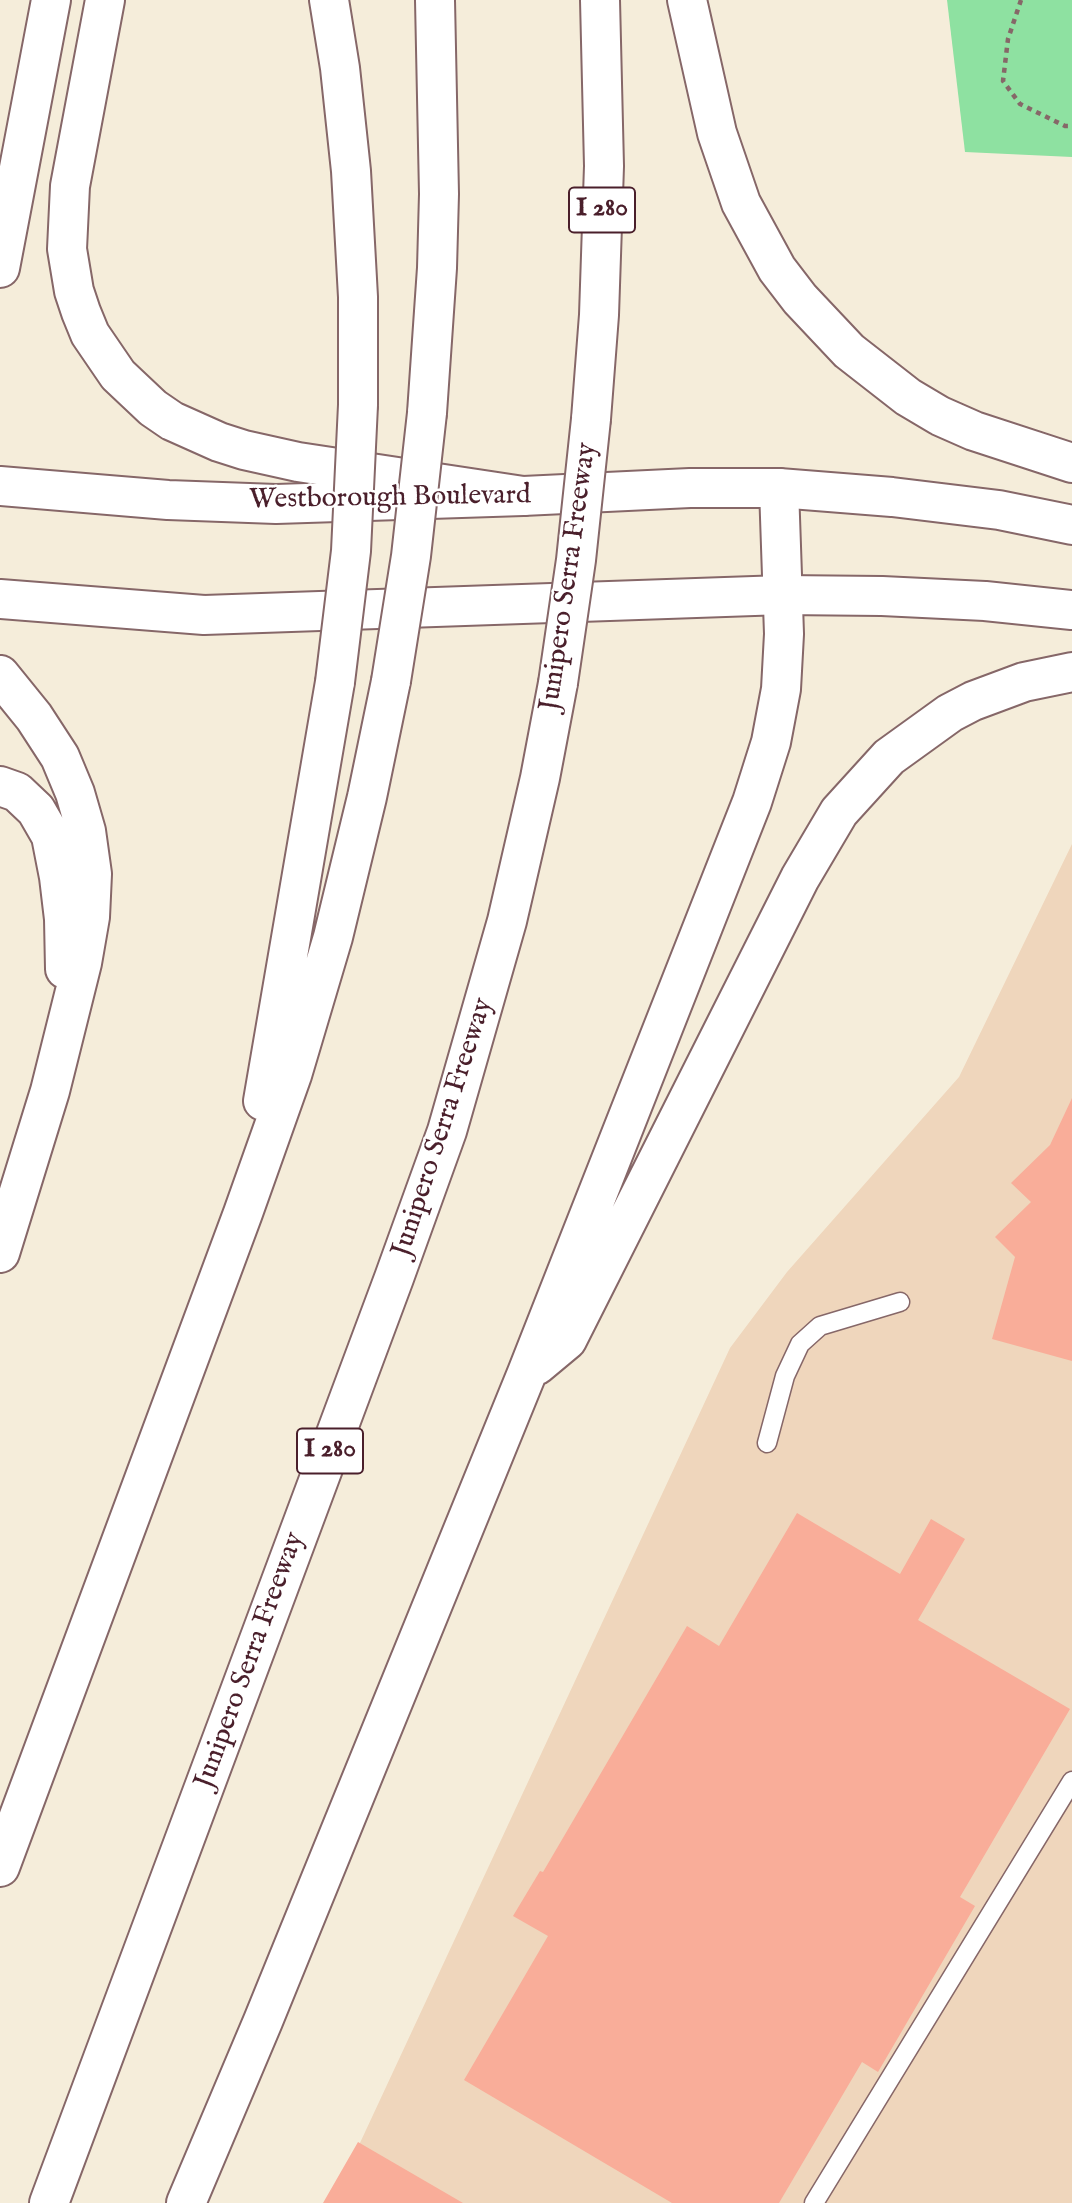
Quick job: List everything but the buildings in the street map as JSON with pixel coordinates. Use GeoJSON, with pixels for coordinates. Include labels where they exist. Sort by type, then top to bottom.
{"type":"FeatureCollection","features":[{"type":"Feature","properties":{"kind":"main road"},"geometry":{"type":"LineString","coordinates":[[0,268],[51,0]]}},
{"type":"Feature","properties":{"kind":"main road"},"geometry":{"type":"LineString","coordinates":[[105,0],[70,186],[67,249],[80,312],[90,334],[118,375],[144,400],[172,421],[244,450],[298,462],[523,496]]}},
{"type":"Feature","properties":{"kind":"main road"},"geometry":{"type":"LineString","coordinates":[[243,1213],[335,682],[351,551],[358,405],[358,298],[351,171],[341,68],[329,0]]}},
{"type":"Feature","properties":{"kind":"main road"},"geometry":{"type":"LineString","coordinates":[[0,1867],[292,1075],[333,937],[367,797],[391,681],[411,556],[427,412],[439,194],[435,0]]}},
{"type":"Feature","properties":{"kind":"main road","name":"Junipero Serra Freeway"},"geometry":{"type":"LineString","coordinates":[[49,2203],[447,1131],[507,921],[540,778],[558,683],[576,560],[591,419],[604,166],[600,0]]}},
{"type":"Feature","properties":{"kind":"main road"},"geometry":{"type":"LineString","coordinates":[[687,0],[714,121],[741,203],[777,268],[800,299],[849,351],[908,397],[974,431],[1072,463]]}},
{"type":"Feature","properties":{"kind":"main road","name":"Westborough Boulevard"},"geometry":{"type":"LineString","coordinates":[[0,486],[168,500],[276,504],[690,488],[779,488],[892,497],[999,510],[1072,525]]}},
{"type":"Feature","properties":{"kind":"main road"},"geometry":{"type":"LineString","coordinates":[[186,2203],[527,1373],[758,782],[771,743],[781,689],[783,595],[779,488]]}},
{"type":"Feature","properties":{"kind":"main road"},"geometry":{"type":"LineString","coordinates":[[0,599],[204,615],[783,595],[985,601],[1072,610]]}},
{"type":"Feature","properties":{"kind":"main road"},"geometry":{"type":"LineString","coordinates":[[527,1373],[567,1340],[800,878],[839,813],[890,757],[950,713],[973,701],[1024,682],[1072,672]]}},
{"type":"Feature","properties":{"kind":"main road"},"geometry":{"type":"LineString","coordinates":[[0,675],[34,717],[60,757],[75,793],[86,831],[92,874],[90,917],[82,963],[50,1091],[0,1253]]}},
{"type":"Feature","properties":{"kind":"main road"},"geometry":{"type":"LineString","coordinates":[[0,786],[17,792],[36,810],[51,836],[59,877],[64,919],[64,999],[50,1091]]}},
{"type":"Feature","properties":{"kind":"lane"},"geometry":{"type":"LineString","coordinates":[[767,1443],[785,1376],[800,1344],[820,1326],[900,1302]]}},
{"type":"Feature","properties":{"kind":"lane"},"geometry":{"type":"LineString","coordinates":[[814,2203],[1072,1782]]}},
{"type":"Feature","properties":{"kind":"path"},"geometry":{"type":"LineString","coordinates":[[1021,0],[1007,39],[1003,81],[1020,103],[1065,126],[1072,126]]}},
{"type":"Feature","properties":{"kind":"shaded area"},"geometry":{"type":"Polygon","coordinates":[[[1072,844],[1072,2203],[332,2203],[730,1348],[787,1272],[959,1077],[1072,844]]]}},
{"type":"Feature","properties":{"kind":"green space"},"geometry":{"type":"Polygon","coordinates":[[[947,0],[1072,0],[1072,157],[965,152],[947,0]]]}}]}
